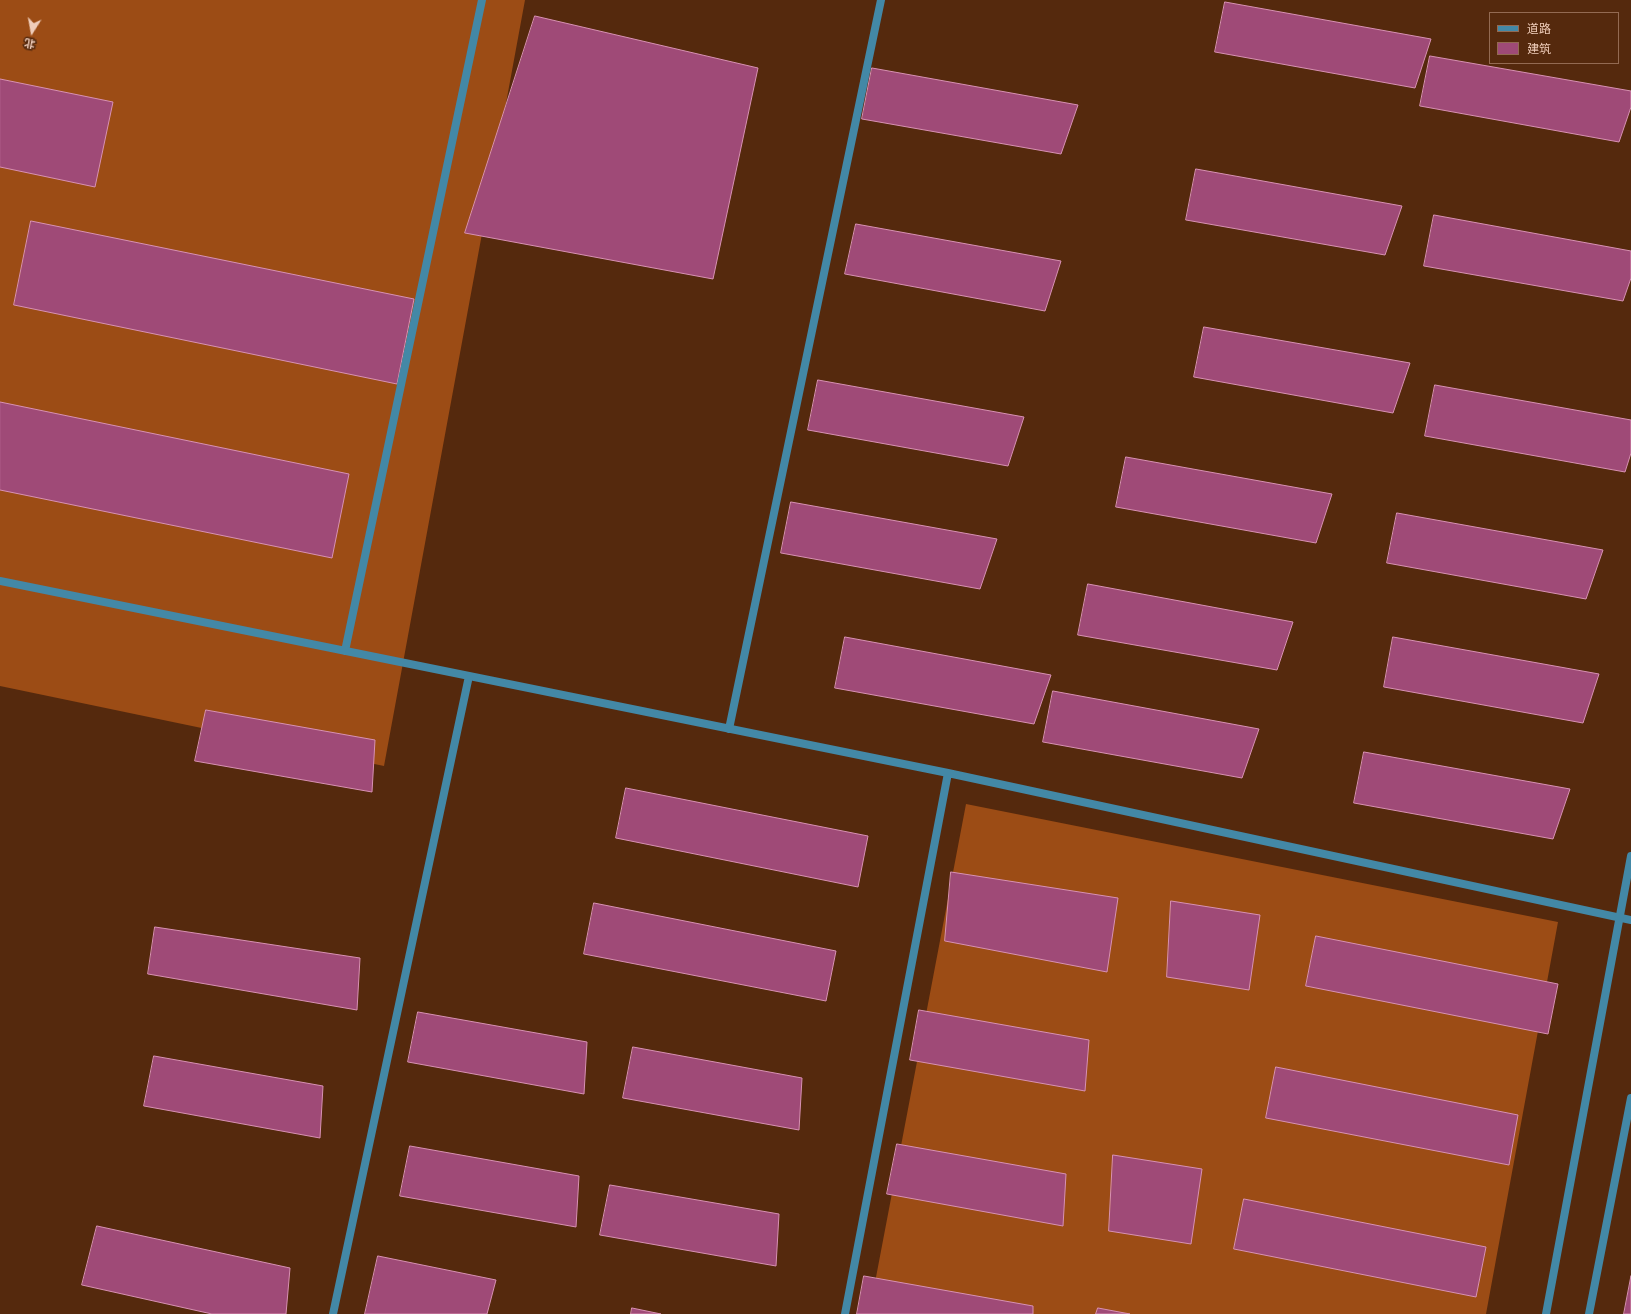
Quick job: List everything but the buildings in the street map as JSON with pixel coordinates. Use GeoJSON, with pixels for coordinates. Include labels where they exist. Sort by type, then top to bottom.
{"type":"FeatureCollection","features":[{"type":"Feature","properties":{"kind":"street"},"geometry":{"type":"LineString","coordinates":[[345,651],[482,0]]}},
{"type":"Feature","properties":{"kind":"street"},"geometry":{"type":"LineString","coordinates":[[729,729],[881,0]]}},
{"type":"Feature","properties":{"kind":"street"},"geometry":{"type":"LineString","coordinates":[[0,581],[948,773],[1631,920]]}},
{"type":"Feature","properties":{"kind":"street"},"geometry":{"type":"LineString","coordinates":[[333,1314],[470,676]]}},
{"type":"Feature","properties":{"kind":"street"},"geometry":{"type":"LineString","coordinates":[[845,1314],[948,773]]}},
{"type":"Feature","properties":{"kind":"street"},"geometry":{"type":"LineString","coordinates":[[1546,1314],[1631,856]]}},
{"type":"Feature","properties":{"kind":"street"},"geometry":{"type":"LineString","coordinates":[[1590,1314],[1631,1098]]}},
{"type":"Feature","properties":{"kind":"shaded area"},"geometry":{"type":"Polygon","coordinates":[[[0,0],[525,0],[384,766],[0,686],[0,0]]]}},
{"type":"Feature","properties":{"kind":"shaded area"},"geometry":{"type":"Polygon","coordinates":[[[966,804],[1558,922],[1486,1314],[869,1314],[966,804]]]}}]}
